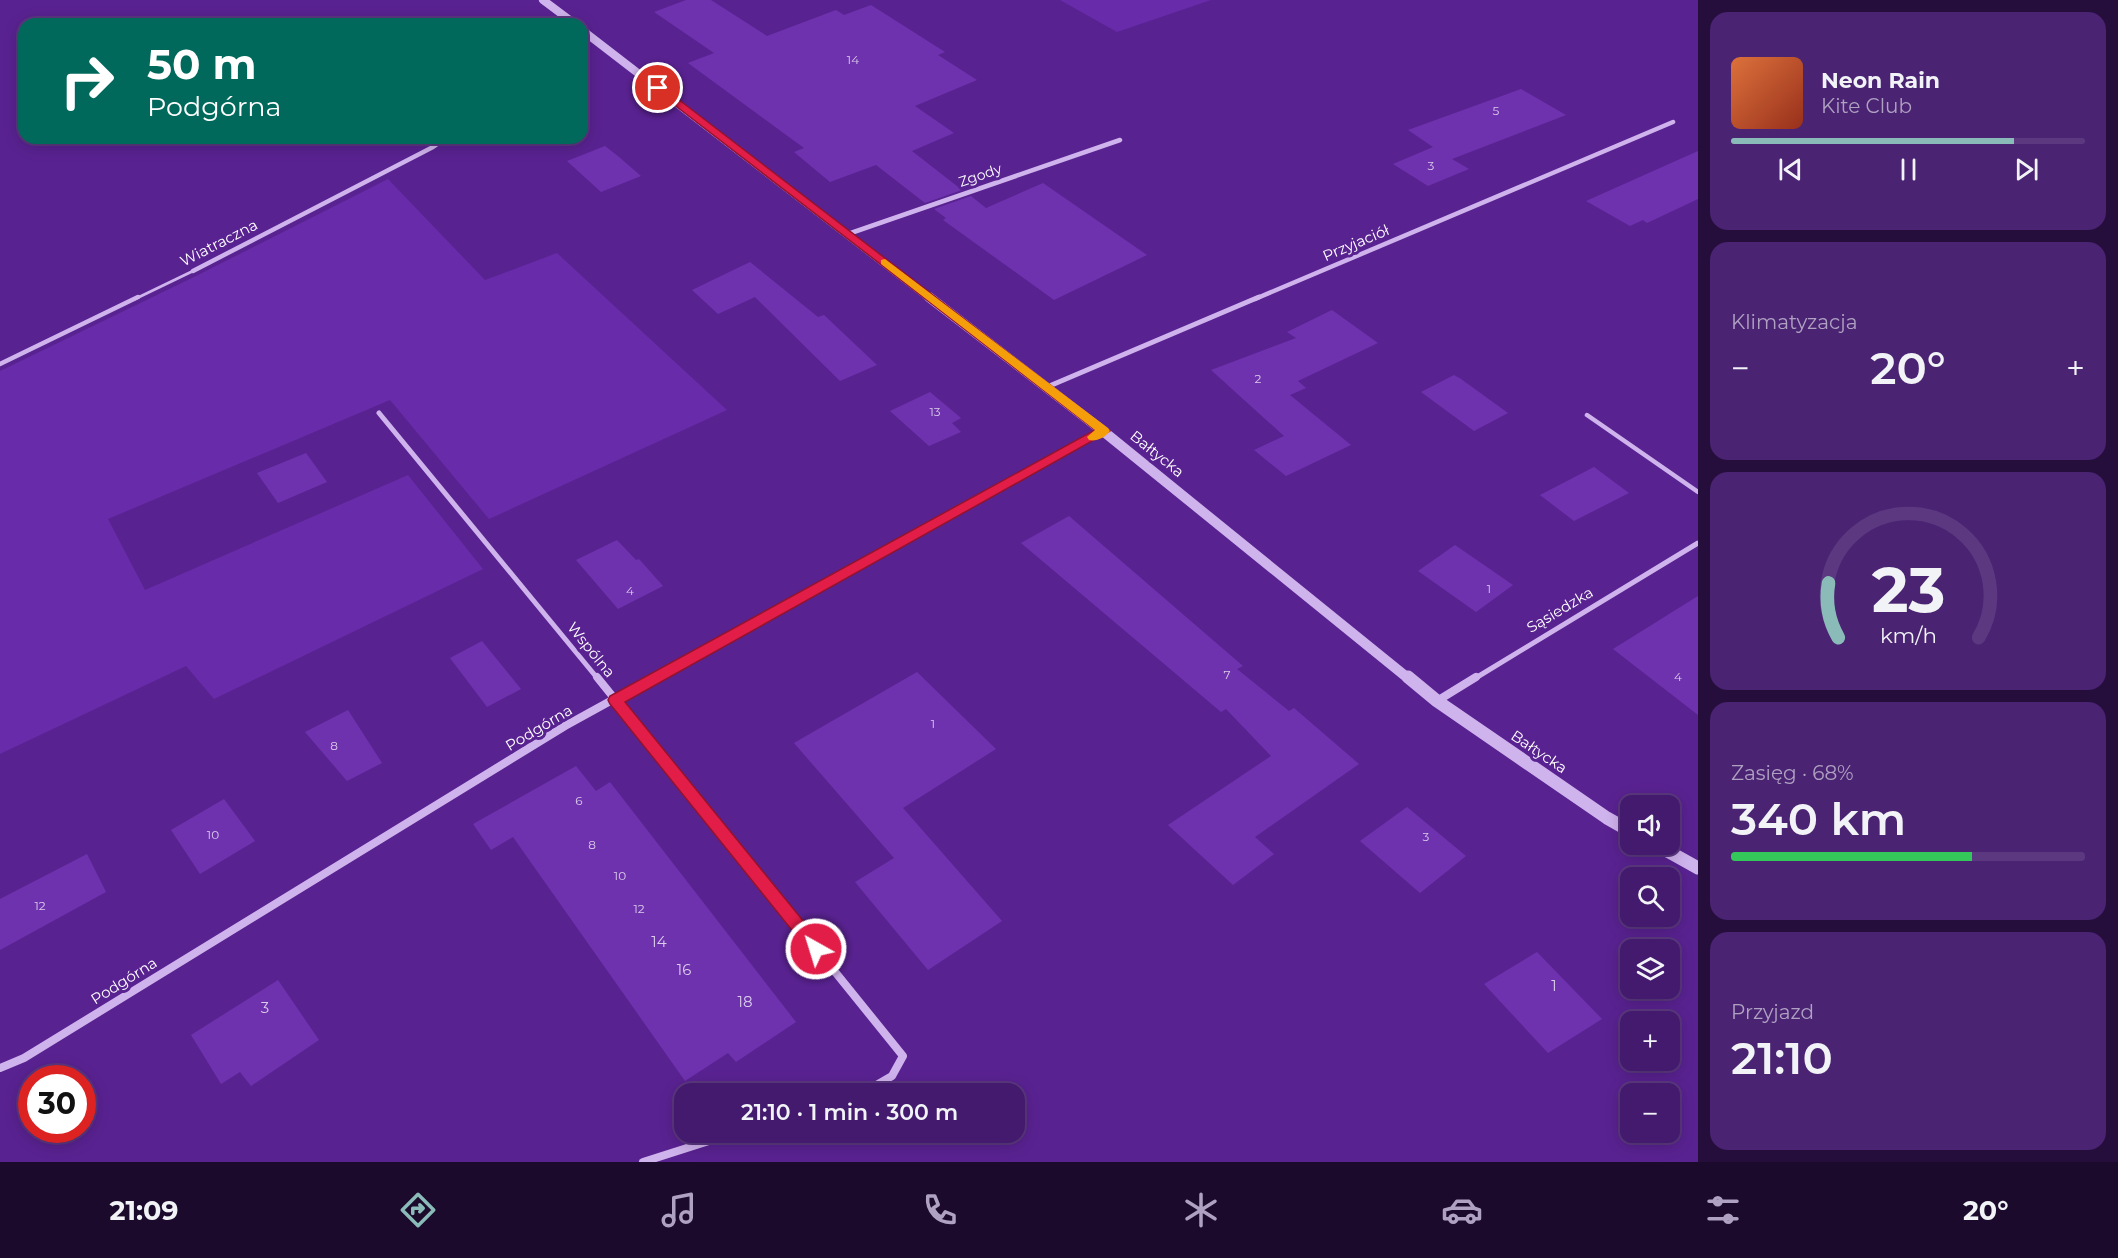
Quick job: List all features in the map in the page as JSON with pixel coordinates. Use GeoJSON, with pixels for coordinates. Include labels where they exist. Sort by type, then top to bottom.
{"type":"FeatureCollection","features":[{"type":"Feature","properties":{"kind":"street"},"geometry":{"type":"LineString","coordinates":[[543,0],[567,18]]}},
{"type":"Feature","properties":{"kind":"street","name":"Bałtycka"},"geometry":{"type":"LineString","coordinates":[[588,35],[1047,387],[1437,701],[1620,825]]}},
{"type":"Feature","properties":{"kind":"street","name":"Przyjaciół"},"geometry":{"type":"LineString","coordinates":[[1047,387],[1673,122]]}},
{"type":"Feature","properties":{"kind":"street","name":"Zgody"},"geometry":{"type":"LineString","coordinates":[[848,234],[1120,140]]}},
{"type":"Feature","properties":{"kind":"street","name":"Wiatraczna"},"geometry":{"type":"LineString","coordinates":[[193,271],[435,144]]}},
{"type":"Feature","properties":{"kind":"street","name":"Wspólna"},"geometry":{"type":"LineString","coordinates":[[379,413],[903,1056],[892,1076],[880,1083]]}},
{"type":"Feature","properties":{"kind":"street","name":"Podgórna"},"geometry":{"type":"LineString","coordinates":[[0,1068],[24,1058],[565,726],[1103,431]]}},
{"type":"Feature","properties":{"kind":"street","name":"Sąsiedzka"},"geometry":{"type":"LineString","coordinates":[[1437,701],[1698,543]]}},
{"type":"Feature","properties":{"kind":"street"},"geometry":{"type":"LineString","coordinates":[[1675,855],[1698,868]]}},
{"type":"Feature","properties":{"kind":"street"},"geometry":{"type":"LineString","coordinates":[[643,1162],[703,1143]]}},
{"type":"Feature","properties":{"kind":"lane","name":"Wiatraczna"},"geometry":{"type":"LineString","coordinates":[[0,364],[193,271]]}},
{"type":"Feature","properties":{"kind":"lane"},"geometry":{"type":"LineString","coordinates":[[1587,415],[1698,492]]}},
{"type":"Feature","properties":{"kind":"shaded area"},"geometry":{"type":"Polygon","coordinates":[[[1060,0],[1211,0],[1117,32],[1060,0]]]}},
{"type":"Feature","properties":{"kind":"shaded area"},"geometry":{"type":"Polygon","coordinates":[[[388,179],[485,280],[557,253],[727,410],[489,519],[390,400],[108,519],[145,590],[408,475],[483,569],[214,699],[186,666],[0,754],[0,371],[388,179]]]}},
{"type":"Feature","properties":{"kind":"building"},"geometry":{"type":"Polygon","coordinates":[[[686,0],[711,0],[767,36],[836,10],[844,15],[871,5],[945,52],[938,55],[977,80],[915,106],[954,133],[912,151],[962,190],[925,203],[876,165],[830,182],[794,152],[804,148],[688,63],[714,53],[654,12],[686,0]]]}},
{"type":"Feature","properties":{"kind":"building"},"geometry":{"type":"Polygon","coordinates":[[[1521,89],[1566,115],[1452,159],[1469,169],[1428,186],[1393,164],[1433,147],[1408,130],[1521,89]]]}},
{"type":"Feature","properties":{"kind":"building"},"geometry":{"type":"Polygon","coordinates":[[[605,146],[641,176],[601,192],[567,161],[605,146]]]}},
{"type":"Feature","properties":{"kind":"building"},"geometry":{"type":"Polygon","coordinates":[[[1698,151],[1698,199],[1647,223],[1643,220],[1630,226],[1586,201],[1698,151]]]}},
{"type":"Feature","properties":{"kind":"building"},"geometry":{"type":"Polygon","coordinates":[[[1043,183],[1147,255],[1054,300],[943,220],[946,218],[934,209],[971,196],[986,208],[1043,183]]]}},
{"type":"Feature","properties":{"kind":"building"},"geometry":{"type":"Polygon","coordinates":[[[750,262],[818,317],[824,315],[877,365],[840,381],[755,297],[718,314],[692,290],[750,262]]]}},
{"type":"Feature","properties":{"kind":"building"},"geometry":{"type":"Polygon","coordinates":[[[1332,310],[1378,343],[1298,381],[1306,388],[1290,395],[1351,445],[1286,476],[1254,450],[1284,436],[1211,370],[1296,338],[1287,332],[1332,310]]]}},
{"type":"Feature","properties":{"kind":"building"},"geometry":{"type":"Polygon","coordinates":[[[1454,375],[1508,413],[1474,431],[1421,392],[1454,375]]]}},
{"type":"Feature","properties":{"kind":"building"},"geometry":{"type":"Polygon","coordinates":[[[930,392],[961,418],[952,423],[961,432],[929,446],[890,411],[930,392]]]}},
{"type":"Feature","properties":{"kind":"building"},"geometry":{"type":"Polygon","coordinates":[[[306,453],[327,482],[278,503],[257,473],[306,453]]]}},
{"type":"Feature","properties":{"kind":"building"},"geometry":{"type":"Polygon","coordinates":[[[1594,467],[1629,493],[1574,521],[1540,495],[1594,467]]]}},
{"type":"Feature","properties":{"kind":"building"},"geometry":{"type":"Polygon","coordinates":[[[1069,516],[1243,666],[1237,669],[1289,711],[1294,708],[1359,764],[1255,837],[1274,854],[1233,885],[1168,825],[1271,756],[1226,709],[1221,712],[1021,543],[1069,516]]]}},
{"type":"Feature","properties":{"kind":"building"},"geometry":{"type":"Polygon","coordinates":[[[617,540],[636,560],[639,559],[663,586],[618,609],[576,560],[617,540]]]}},
{"type":"Feature","properties":{"kind":"building"},"geometry":{"type":"Polygon","coordinates":[[[1455,545],[1513,585],[1476,612],[1418,571],[1455,545]]]}},
{"type":"Feature","properties":{"kind":"building"},"geometry":{"type":"Polygon","coordinates":[[[1698,596],[1698,715],[1613,649],[1698,596]]]}},
{"type":"Feature","properties":{"kind":"building"},"geometry":{"type":"Polygon","coordinates":[[[482,641],[521,689],[487,707],[450,658],[482,641]]]}},
{"type":"Feature","properties":{"kind":"building"},"geometry":{"type":"Polygon","coordinates":[[[917,672],[996,749],[903,808],[1002,921],[928,970],[855,882],[894,858],[794,743],[917,672]]]}},
{"type":"Feature","properties":{"kind":"building"},"geometry":{"type":"Polygon","coordinates":[[[348,710],[382,763],[347,781],[305,732],[348,710]]]}},
{"type":"Feature","properties":{"kind":"building"},"geometry":{"type":"Polygon","coordinates":[[[576,766],[596,791],[610,782],[796,1022],[736,1062],[728,1053],[685,1081],[513,837],[491,850],[473,824],[576,766]]]}},
{"type":"Feature","properties":{"kind":"building"},"geometry":{"type":"Polygon","coordinates":[[[224,799],[255,841],[200,874],[171,830],[224,799]]]}},
{"type":"Feature","properties":{"kind":"building"},"geometry":{"type":"Polygon","coordinates":[[[1407,807],[1466,856],[1420,893],[1360,841],[1407,807]]]}},
{"type":"Feature","properties":{"kind":"building"},"geometry":{"type":"Polygon","coordinates":[[[87,854],[106,892],[0,950],[0,899],[87,854]]]}},
{"type":"Feature","properties":{"kind":"building"},"geometry":{"type":"Polygon","coordinates":[[[1537,952],[1602,1019],[1548,1053],[1484,984],[1537,952]]]}},
{"type":"Feature","properties":{"kind":"building"},"geometry":{"type":"Polygon","coordinates":[[[278,980],[319,1040],[251,1086],[240,1072],[221,1084],[191,1035],[278,980]]]}},
{"type":"Feature","properties":{"kind":"slow traffic"},"geometry":{"type":"LineString","coordinates":[[885,262],[1103,431],[1093,437]]}},
{"type":"Feature","properties":{"kind":"route"},"geometry":{"type":"LineString","coordinates":[[658,88],[1103,431],[615,700],[816,949]]}}]}
